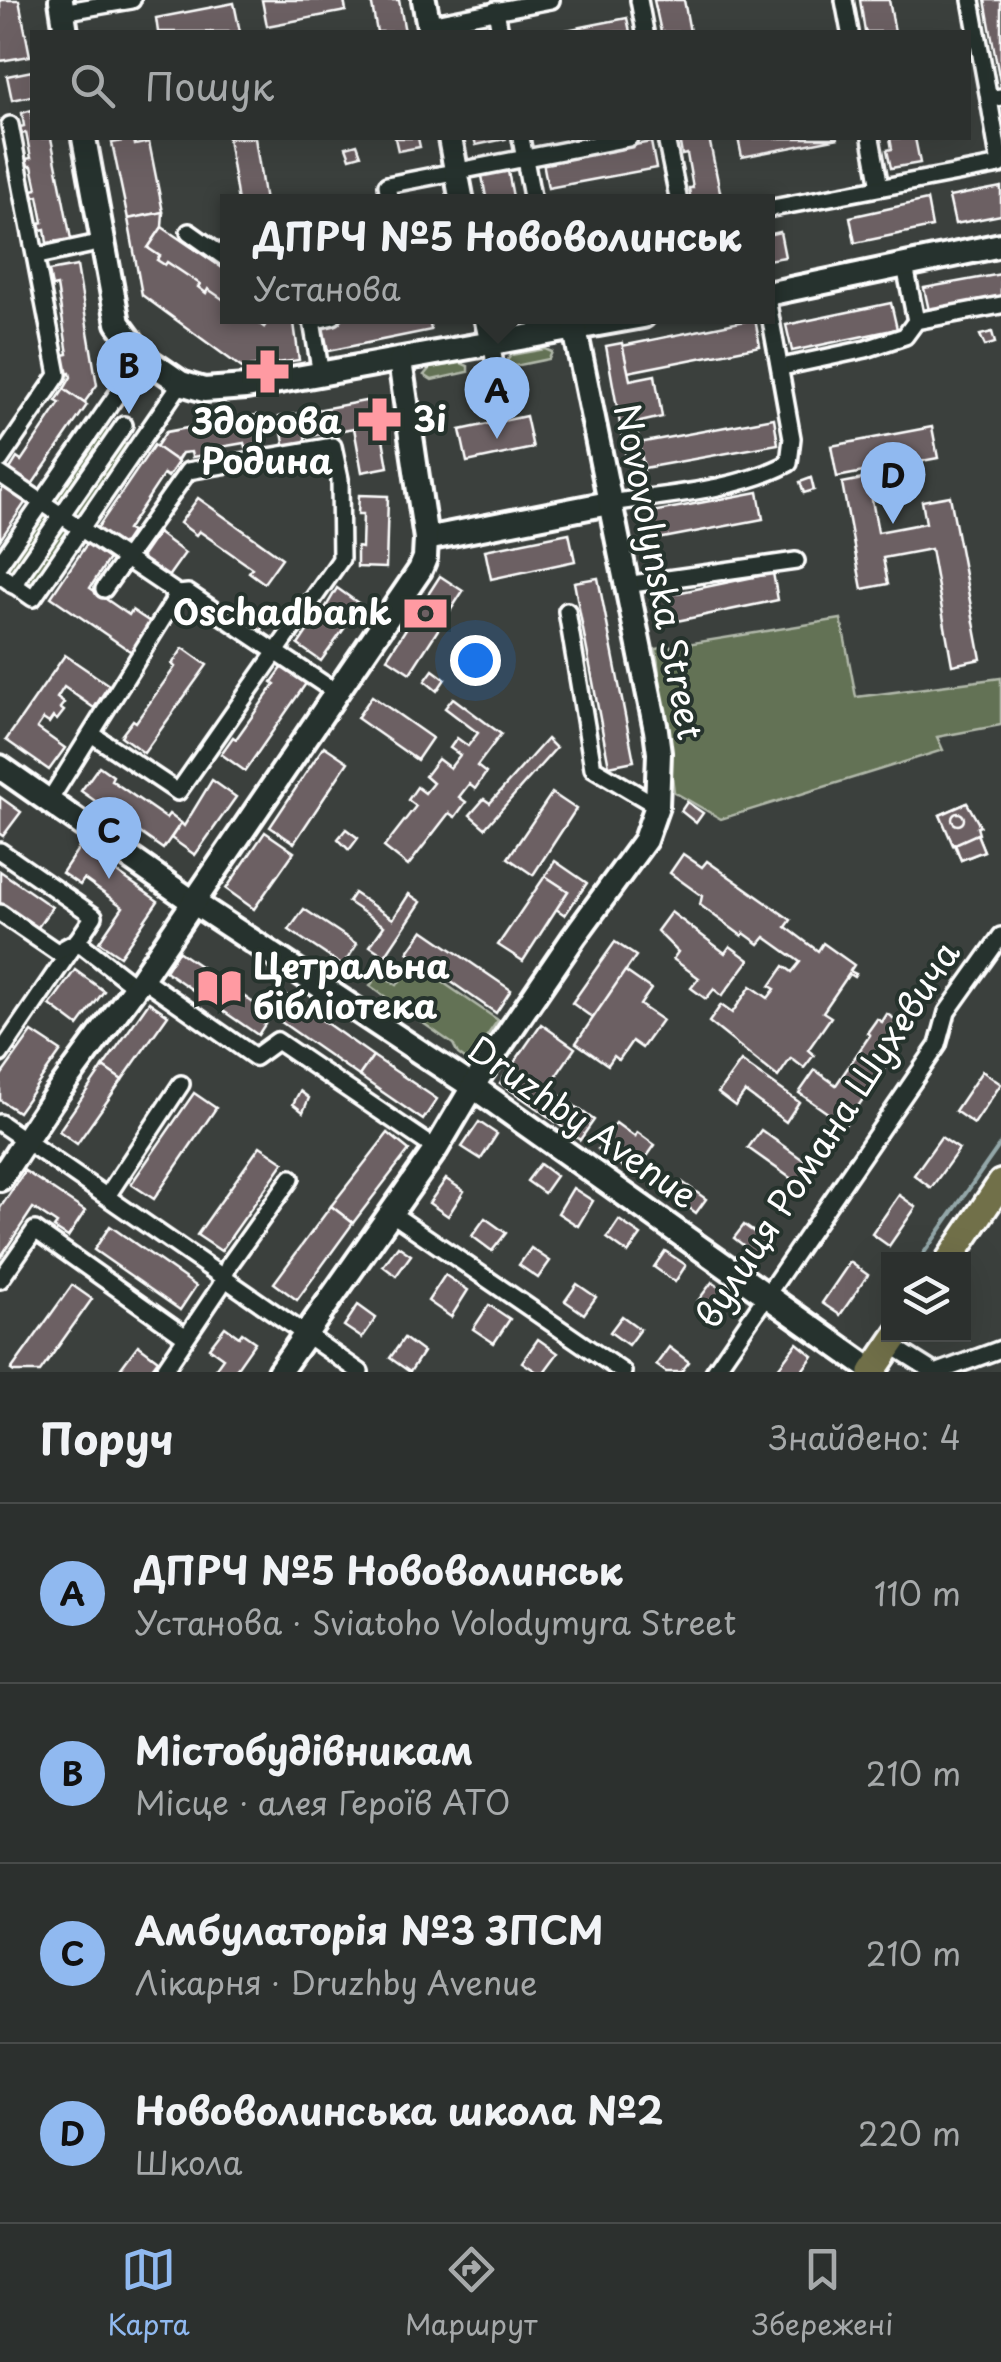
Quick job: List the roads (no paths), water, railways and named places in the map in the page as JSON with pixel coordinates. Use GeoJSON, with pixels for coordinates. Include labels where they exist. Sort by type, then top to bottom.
{"type":"FeatureCollection","features":[{"type":"Feature","properties":{"kind":"main road"},"geometry":{"type":"LineString","coordinates":[[954,1252],[1001,1183]]}},
{"type":"Feature","properties":{"kind":"main road"},"geometry":{"type":"LineString","coordinates":[[873,1372],[893,1342]]}},
{"type":"Feature","properties":{"kind":"street"},"geometry":{"type":"LineString","coordinates":[[63,15],[132,0]]}},
{"type":"Feature","properties":{"kind":"street"},"geometry":{"type":"LineString","coordinates":[[424,0],[429,28],[551,0]]}},
{"type":"Feature","properties":{"kind":"street"},"geometry":{"type":"LineString","coordinates":[[639,0],[646,30]]}},
{"type":"Feature","properties":{"kind":"street"},"geometry":{"type":"LineString","coordinates":[[844,0],[850,30]]}},
{"type":"Feature","properties":{"kind":"street"},"geometry":{"type":"LineString","coordinates":[[775,208],[1000,165],[995,98],[970,0]]}},
{"type":"Feature","properties":{"kind":"street"},"geometry":{"type":"LineString","coordinates":[[496,10],[500,30]]}},
{"type":"Feature","properties":{"kind":"street"},"geometry":{"type":"LineString","coordinates":[[0,460],[58,375],[10,125]]}},
{"type":"Feature","properties":{"kind":"street"},"geometry":{"type":"LineString","coordinates":[[84,140],[118,323],[162,370],[204,390],[246,388],[601,324]]}},
{"type":"Feature","properties":{"kind":"street"},"geometry":{"type":"LineString","coordinates":[[450,140],[460,194]]}},
{"type":"Feature","properties":{"kind":"street"},"geometry":{"type":"LineString","coordinates":[[520,140],[531,194]]}},
{"type":"Feature","properties":{"kind":"street"},"geometry":{"type":"LineString","coordinates":[[389,194],[387,185],[618,140]]}},
{"type":"Feature","properties":{"kind":"street"},"geometry":{"type":"LineString","coordinates":[[666,140],[676,194]]}},
{"type":"Feature","properties":{"kind":"street"},"geometry":{"type":"LineString","coordinates":[[871,140],[880,188]]}},
{"type":"Feature","properties":{"kind":"street"},"geometry":{"type":"LineString","coordinates":[[190,232],[220,254]]}},
{"type":"Feature","properties":{"kind":"street"},"geometry":{"type":"LineString","coordinates":[[38,256],[102,242]]}},
{"type":"Feature","properties":{"kind":"street"},"geometry":{"type":"LineString","coordinates":[[775,294],[1001,245]]}},
{"type":"Feature","properties":{"kind":"street"},"geometry":{"type":"LineString","coordinates":[[906,266],[916,321]]}},
{"type":"Feature","properties":{"kind":"street"},"geometry":{"type":"LineString","coordinates":[[782,367],[866,349],[905,336],[916,321],[1001,304]]}},
{"type":"Feature","properties":{"kind":"street"},"geometry":{"type":"LineString","coordinates":[[310,324],[321,374]]}},
{"type":"Feature","properties":{"kind":"street"},"geometry":{"type":"LineString","coordinates":[[488,324],[496,374]]}},
{"type":"Feature","properties":{"kind":"street"},"geometry":{"type":"LineString","coordinates":[[426,539],[743,481],[789,463],[792,438],[773,324]]}},
{"type":"Feature","properties":{"kind":"street","name":"Novovolynska Street"},"geometry":{"type":"LineString","coordinates":[[280,1372],[652,828],[658,806],[658,741],[575,329]]}},
{"type":"Feature","properties":{"kind":"street"},"geometry":{"type":"LineString","coordinates":[[0,1178],[139,982],[426,558],[400,361]]}},
{"type":"Feature","properties":{"kind":"street"},"geometry":{"type":"LineString","coordinates":[[0,563],[101,408],[162,370]]}},
{"type":"Feature","properties":{"kind":"street"},"geometry":{"type":"LineString","coordinates":[[124,425],[63,514],[7,580],[32,598],[147,439],[162,370]]}},
{"type":"Feature","properties":{"kind":"street"},"geometry":{"type":"LineString","coordinates":[[101,408],[147,439]]}},
{"type":"Feature","properties":{"kind":"street"},"geometry":{"type":"LineString","coordinates":[[93,735],[178,792],[341,558],[340,479],[333,446],[188,471],[104,589]]}},
{"type":"Feature","properties":{"kind":"street"},"geometry":{"type":"LineString","coordinates":[[0,474],[178,594],[188,593],[337,693]]}},
{"type":"Feature","properties":{"kind":"street"},"geometry":{"type":"LineString","coordinates":[[625,585],[796,561]]}},
{"type":"Feature","properties":{"kind":"street"},"geometry":{"type":"LineString","coordinates":[[49,801],[178,594]]}},
{"type":"Feature","properties":{"kind":"street"},"geometry":{"type":"LineString","coordinates":[[567,611],[593,768],[658,806]]}},
{"type":"Feature","properties":{"kind":"street","name":"Druzhby Avenue"},"geometry":{"type":"LineString","coordinates":[[0,767],[193,902],[473,1088],[873,1372]]}},
{"type":"Feature","properties":{"kind":"street"},"geometry":{"type":"LineString","coordinates":[[0,852],[94,916],[1,1051]]}},
{"type":"Feature","properties":{"kind":"street"},"geometry":{"type":"LineString","coordinates":[[0,913],[57,952],[78,941]]}},
{"type":"Feature","properties":{"kind":"street","name":"вулиця Романа Шухевича"},"geometry":{"type":"LineString","coordinates":[[714,1372],[938,1044],[948,1012],[1001,936]]}},
{"type":"Feature","properties":{"kind":"street"},"geometry":{"type":"LineString","coordinates":[[78,941],[256,1057],[277,1040],[436,1148]]}},
{"type":"Feature","properties":{"kind":"street"},"geometry":{"type":"LineString","coordinates":[[107,1196],[180,1084]]}},
{"type":"Feature","properties":{"kind":"street"},"geometry":{"type":"LineString","coordinates":[[0,1123],[360,1372]]}},
{"type":"Feature","properties":{"kind":"street"},"geometry":{"type":"LineString","coordinates":[[163,1372],[220,1287],[222,1276],[291,1178]]}},
{"type":"Feature","properties":{"kind":"street"},"geometry":{"type":"LineString","coordinates":[[391,1213],[623,1372]]}},
{"type":"Feature","properties":{"kind":"street"},"geometry":{"type":"LineString","coordinates":[[0,1280],[34,1230],[186,1338]]}},
{"type":"Feature","properties":{"kind":"street"},"geometry":{"type":"LineString","coordinates":[[897,1342],[936,1372],[1001,1350]]}},
{"type":"Feature","properties":{"kind":"waterway"},"geometry":{"type":"LineString","coordinates":[[925,1252],[1001,1143]]}},
{"type":"Feature","properties":{"kind":"place","name":"Здорова Родина"},"geometry":{"type":"Point","coordinates":[267,372]}},
{"type":"Feature","properties":{"kind":"place","name":"Містобудівникам"},"geometry":{"type":"Point","coordinates":[129,414]}},
{"type":"Feature","properties":{"kind":"place","name":"3i"},"geometry":{"type":"Point","coordinates":[380,420]}},
{"type":"Feature","properties":{"kind":"place","name":"ДПРЧ №5 Нововолинськ"},"geometry":{"type":"Point","coordinates":[497,439]}},
{"type":"Feature","properties":{"kind":"place","name":"Нововолинська школа №2"},"geometry":{"type":"Point","coordinates":[893,524]}},
{"type":"Feature","properties":{"kind":"place","name":"Oschadbank"},"geometry":{"type":"Point","coordinates":[425,613]}},
{"type":"Feature","properties":{"kind":"place","name":"Амбулаторія №3 ЗПСМ"},"geometry":{"type":"Point","coordinates":[109,879]}},
{"type":"Feature","properties":{"kind":"place","name":"Цетральна бібліотека"},"geometry":{"type":"Point","coordinates":[220,987]}}]}
